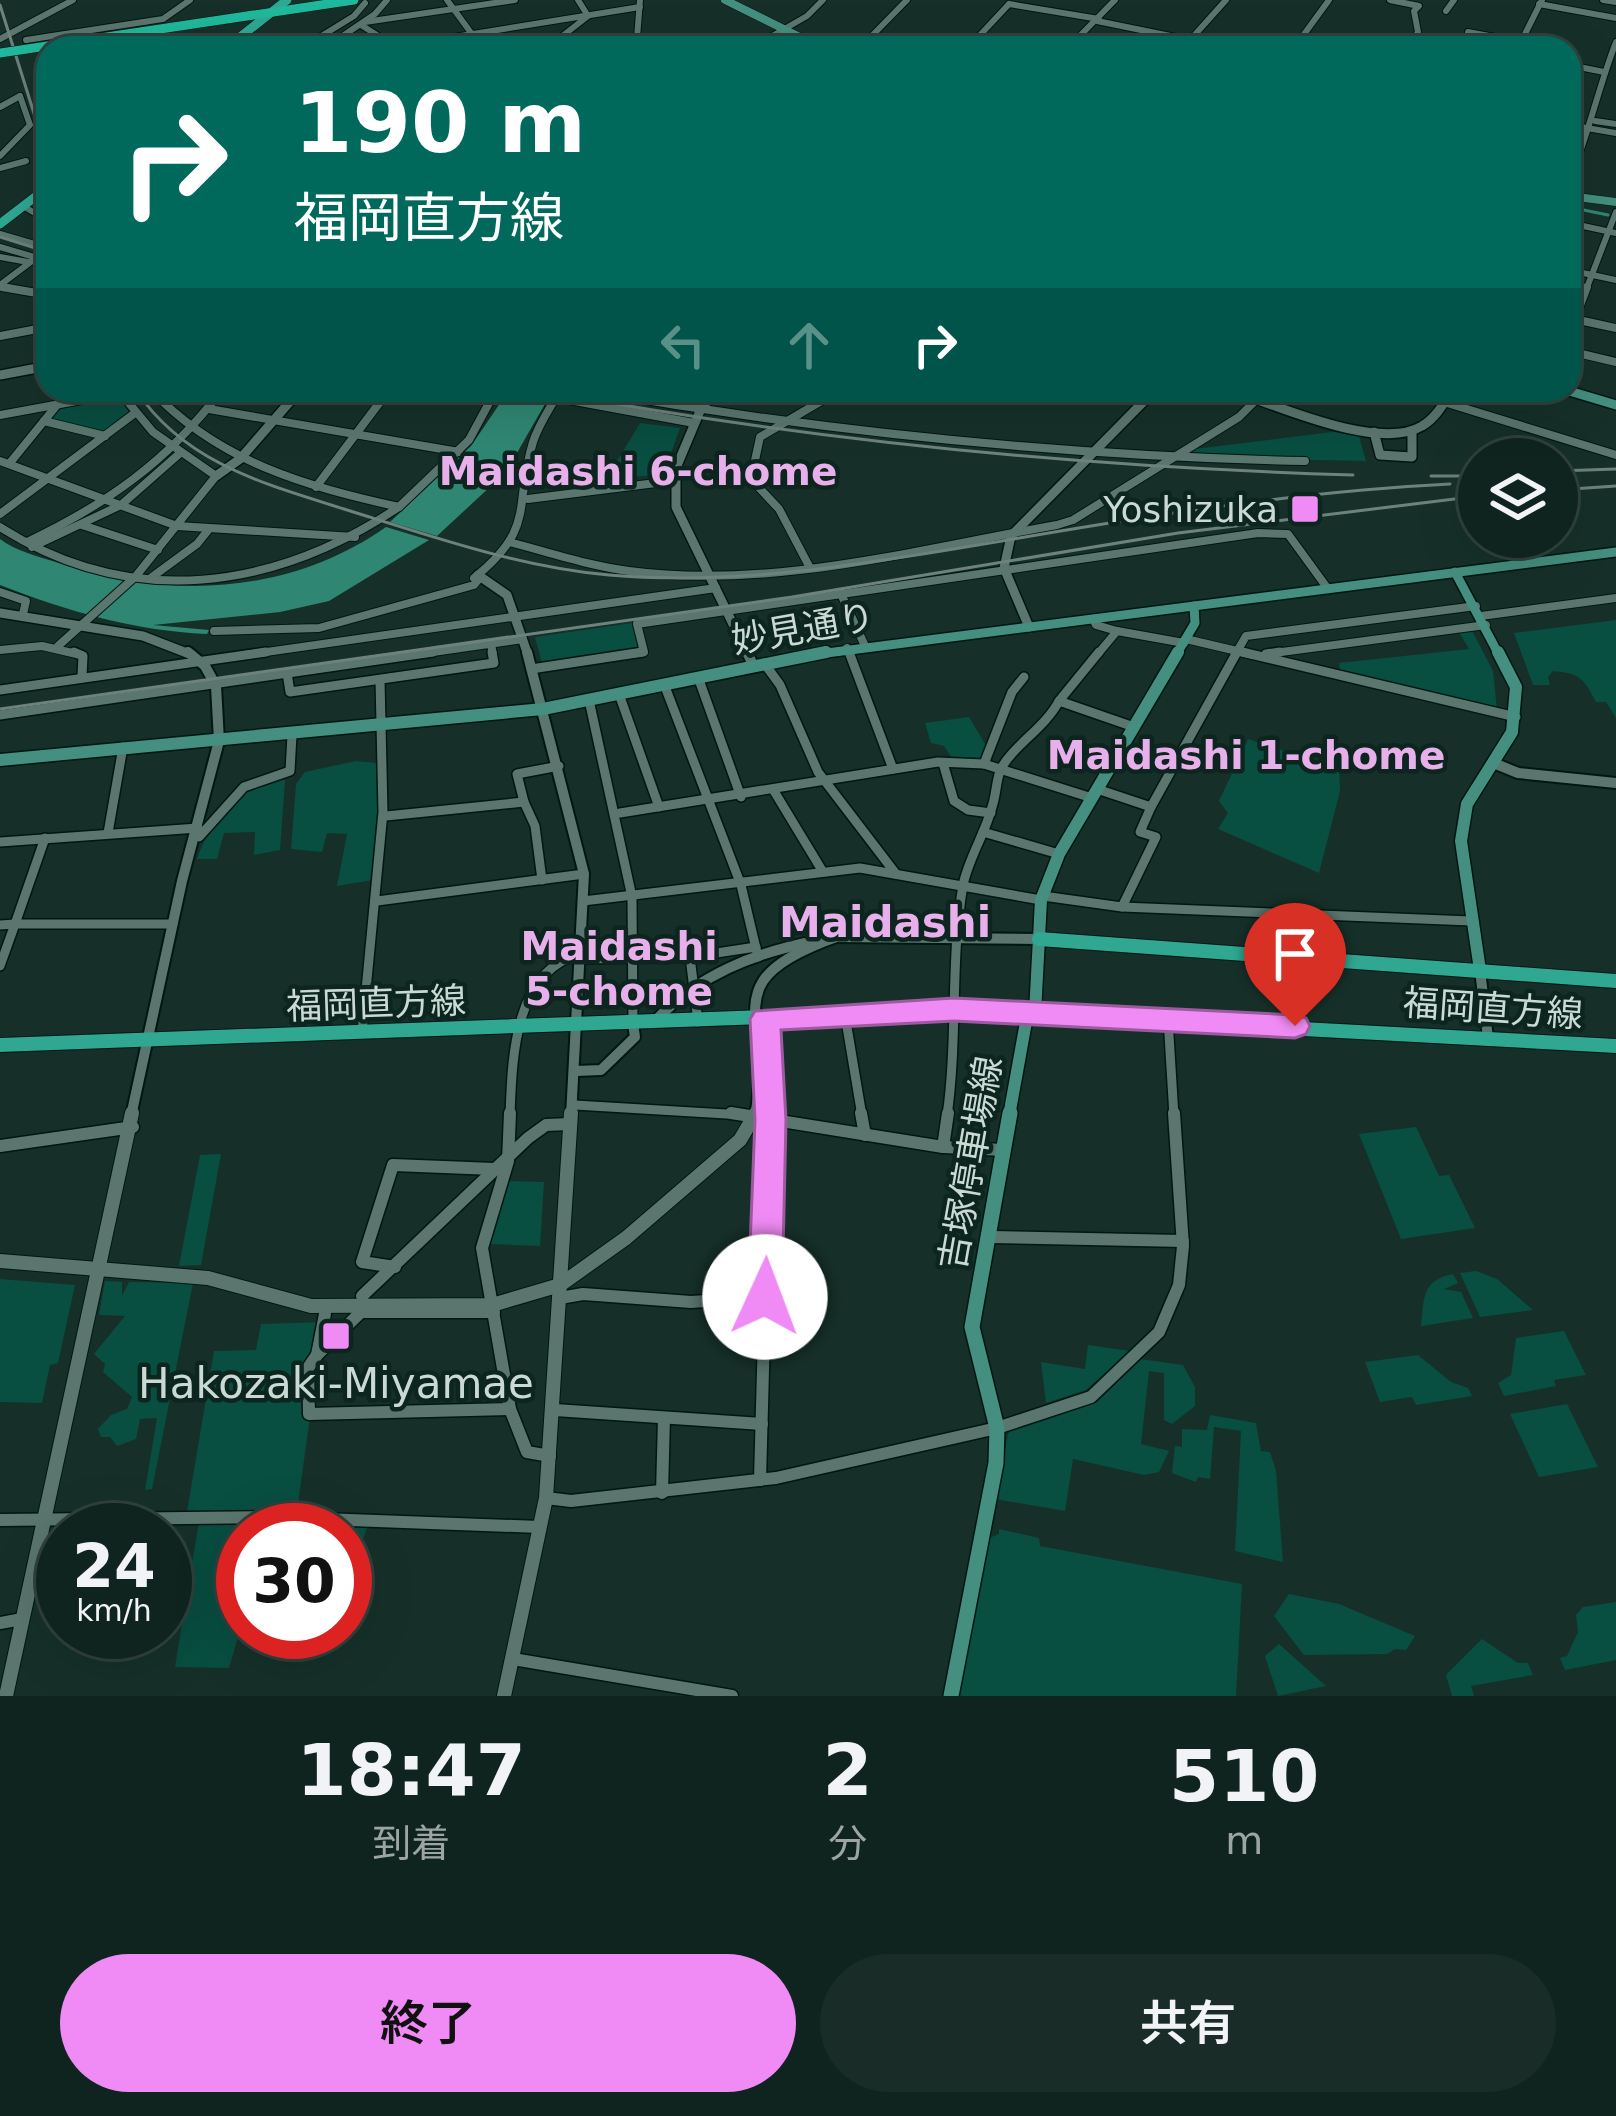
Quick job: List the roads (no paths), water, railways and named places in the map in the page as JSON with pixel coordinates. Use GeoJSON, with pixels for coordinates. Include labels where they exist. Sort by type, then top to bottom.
{"type":"FeatureCollection","features":[{"type":"Feature","properties":{"kind":"highway"},"geometry":{"type":"LineString","coordinates":[[114,36],[164,21],[317,0]]}},
{"type":"Feature","properties":{"kind":"highway"},"geometry":{"type":"LineString","coordinates":[[123,36],[360,1]]}},
{"type":"Feature","properties":{"kind":"highway"},"geometry":{"type":"LineString","coordinates":[[0,51],[36,47]]}},
{"type":"Feature","properties":{"kind":"main road"},"geometry":{"type":"LineString","coordinates":[[725,0],[797,36]]}},
{"type":"Feature","properties":{"kind":"main road"},"geometry":{"type":"LineString","coordinates":[[241,36],[284,3]]}},
{"type":"Feature","properties":{"kind":"main road"},"geometry":{"type":"LineString","coordinates":[[0,224],[36,196]]}},
{"type":"Feature","properties":{"kind":"main road"},"geometry":{"type":"LineString","coordinates":[[1581,198],[1616,202]]}},
{"type":"Feature","properties":{"kind":"main road"},"geometry":{"type":"LineString","coordinates":[[1581,394],[1616,405]]}},
{"type":"Feature","properties":{"kind":"main road","name":"妙見通り"},"geometry":{"type":"LineString","coordinates":[[0,760],[543,709],[848,648],[1616,553]]}},
{"type":"Feature","properties":{"kind":"main road"},"geometry":{"type":"LineString","coordinates":[[1455,572],[1516,687],[1516,717],[1496,764],[1467,804],[1461,841],[1480,970]]}},
{"type":"Feature","properties":{"kind":"main road","name":"吉塚停車場線"},"geometry":{"type":"LineString","coordinates":[[951,1696],[996,1463],[997,1428],[972,1327],[1026,1022],[1035,1013],[1042,898],[1059,854],[1195,623],[1194,606]]}},
{"type":"Feature","properties":{"kind":"main road","name":"福岡直方線"},"geometry":{"type":"LineString","coordinates":[[1040,939],[1616,981]]}},
{"type":"Feature","properties":{"kind":"main road","name":"福岡直方線"},"geometry":{"type":"LineString","coordinates":[[1,1046],[954,1010],[1168,1018],[1616,1046]]}},
{"type":"Feature","properties":{"kind":"street"},"geometry":{"type":"LineString","coordinates":[[2,36],[73,0]]}},
{"type":"Feature","properties":{"kind":"street"},"geometry":{"type":"LineString","coordinates":[[55,36],[164,21],[190,0]]}},
{"type":"Feature","properties":{"kind":"street"},"geometry":{"type":"LineString","coordinates":[[343,36],[387,0]]}},
{"type":"Feature","properties":{"kind":"street"},"geometry":{"type":"LineString","coordinates":[[447,0],[473,36]]}},
{"type":"Feature","properties":{"kind":"street"},"geometry":{"type":"LineString","coordinates":[[363,23],[515,0]]}},
{"type":"Feature","properties":{"kind":"street"},"geometry":{"type":"LineString","coordinates":[[578,0],[588,14]]}},
{"type":"Feature","properties":{"kind":"street"},"geometry":{"type":"LineString","coordinates":[[772,36],[807,16],[823,0]]}},
{"type":"Feature","properties":{"kind":"street"},"geometry":{"type":"LineString","coordinates":[[872,36],[907,0]]}},
{"type":"Feature","properties":{"kind":"street"},"geometry":{"type":"LineString","coordinates":[[1081,36],[1115,0]]}},
{"type":"Feature","properties":{"kind":"street"},"geometry":{"type":"LineString","coordinates":[[1194,36],[1226,0]]}},
{"type":"Feature","properties":{"kind":"street"},"geometry":{"type":"LineString","coordinates":[[1303,36],[1329,0]]}},
{"type":"Feature","properties":{"kind":"street"},"geometry":{"type":"LineString","coordinates":[[1390,0],[1418,6],[1416,36]]}},
{"type":"Feature","properties":{"kind":"street"},"geometry":{"type":"LineString","coordinates":[[1446,11],[1454,0]]}},
{"type":"Feature","properties":{"kind":"street"},"geometry":{"type":"LineString","coordinates":[[1603,0],[1616,2]]}},
{"type":"Feature","properties":{"kind":"street"},"geometry":{"type":"LineString","coordinates":[[322,36],[354,16],[360,1]]}},
{"type":"Feature","properties":{"kind":"street"},"geometry":{"type":"LineString","coordinates":[[979,36],[1011,2],[1172,36]]}},
{"type":"Feature","properties":{"kind":"street"},"geometry":{"type":"LineString","coordinates":[[1524,36],[1540,2],[1616,18]]}},
{"type":"Feature","properties":{"kind":"street"},"geometry":{"type":"LineString","coordinates":[[446,36],[640,4],[637,36]]}},
{"type":"Feature","properties":{"kind":"street"},"geometry":{"type":"LineString","coordinates":[[561,36],[588,14]]}},
{"type":"Feature","properties":{"kind":"street"},"geometry":{"type":"LineString","coordinates":[[363,23],[377,36]]}},
{"type":"Feature","properties":{"kind":"street"},"geometry":{"type":"LineString","coordinates":[[128,36],[178,26]]}},
{"type":"Feature","properties":{"kind":"street"},"geometry":{"type":"LineString","coordinates":[[19,29],[26,40],[36,39]]}},
{"type":"Feature","properties":{"kind":"street"},"geometry":{"type":"LineString","coordinates":[[1468,32],[1484,36]]}},
{"type":"Feature","properties":{"kind":"street"},"geometry":{"type":"LineString","coordinates":[[1581,155],[1594,126],[1604,72],[1616,42]]}},
{"type":"Feature","properties":{"kind":"street"},"geometry":{"type":"LineString","coordinates":[[1581,67],[1604,72]]}},
{"type":"Feature","properties":{"kind":"street"},"geometry":{"type":"LineString","coordinates":[[0,107],[20,96],[30,125],[1,151]]}},
{"type":"Feature","properties":{"kind":"street"},"geometry":{"type":"LineString","coordinates":[[1581,125],[1616,129]]}},
{"type":"Feature","properties":{"kind":"street"},"geometry":{"type":"LineString","coordinates":[[0,168],[26,161]]}},
{"type":"Feature","properties":{"kind":"street"},"geometry":{"type":"LineString","coordinates":[[23,206],[36,213]]}},
{"type":"Feature","properties":{"kind":"street"},"geometry":{"type":"LineString","coordinates":[[1581,297],[1612,232],[1616,212]]}},
{"type":"Feature","properties":{"kind":"street"},"geometry":{"type":"LineString","coordinates":[[1581,226],[1612,232]]}},
{"type":"Feature","properties":{"kind":"street"},"geometry":{"type":"LineString","coordinates":[[0,234],[36,244]]}},
{"type":"Feature","properties":{"kind":"street"},"geometry":{"type":"LineString","coordinates":[[0,247],[32,260]]}},
{"type":"Feature","properties":{"kind":"street"},"geometry":{"type":"LineString","coordinates":[[0,257],[36,260]]}},
{"type":"Feature","properties":{"kind":"street"},"geometry":{"type":"LineString","coordinates":[[0,286],[32,260]]}},
{"type":"Feature","properties":{"kind":"street"},"geometry":{"type":"LineString","coordinates":[[1581,273],[1616,280]]}},
{"type":"Feature","properties":{"kind":"street"},"geometry":{"type":"LineString","coordinates":[[0,286],[36,293]]}},
{"type":"Feature","properties":{"kind":"street"},"geometry":{"type":"LineString","coordinates":[[1581,321],[1616,328]]}},
{"type":"Feature","properties":{"kind":"street"},"geometry":{"type":"LineString","coordinates":[[0,336],[36,329]]}},
{"type":"Feature","properties":{"kind":"street"},"geometry":{"type":"LineString","coordinates":[[1581,354],[1616,362]]}},
{"type":"Feature","properties":{"kind":"street"},"geometry":{"type":"LineString","coordinates":[[0,375],[36,368]]}},
{"type":"Feature","properties":{"kind":"street"},"geometry":{"type":"LineString","coordinates":[[0,415],[71,402]]}},
{"type":"Feature","properties":{"kind":"street"},"geometry":{"type":"LineString","coordinates":[[127,402],[176,451],[216,476]]}},
{"type":"Feature","properties":{"kind":"street"},"geometry":{"type":"LineString","coordinates":[[162,402],[191,432],[240,459],[316,487],[399,507]]}},
{"type":"Feature","properties":{"kind":"street"},"geometry":{"type":"LineString","coordinates":[[29,545],[122,505],[176,451],[213,402]]}},
{"type":"Feature","properties":{"kind":"street"},"geometry":{"type":"LineString","coordinates":[[58,646],[134,578],[216,476],[240,459],[290,402]]}},
{"type":"Feature","properties":{"kind":"street"},"geometry":{"type":"LineString","coordinates":[[316,487],[380,402]]}},
{"type":"Feature","properties":{"kind":"street"},"geometry":{"type":"LineString","coordinates":[[0,527],[29,545],[88,568],[134,578],[232,580],[271,573],[355,538],[399,507],[459,452],[492,402]]}},
{"type":"Feature","properties":{"kind":"street"},"geometry":{"type":"LineString","coordinates":[[214,631],[320,628],[474,585],[478,575],[513,543],[528,499],[532,445],[551,402]]}},
{"type":"Feature","properties":{"kind":"street"},"geometry":{"type":"LineString","coordinates":[[586,402],[694,423]]}},
{"type":"Feature","properties":{"kind":"street"},"geometry":{"type":"LineString","coordinates":[[651,402],[787,425],[1087,454],[1169,460],[1305,460]]}},
{"type":"Feature","properties":{"kind":"street"},"geometry":{"type":"LineString","coordinates":[[707,402],[694,423],[672,482],[676,507],[727,610],[759,664],[779,685],[825,781],[896,874]]}},
{"type":"Feature","properties":{"kind":"street"},"geometry":{"type":"LineString","coordinates":[[808,566],[779,508],[751,479],[760,437],[822,402]]}},
{"type":"Feature","properties":{"kind":"street"},"geometry":{"type":"LineString","coordinates":[[1029,626],[1004,568],[1013,532],[1142,402]]}},
{"type":"Feature","properties":{"kind":"street"},"geometry":{"type":"LineString","coordinates":[[513,543],[617,569],[710,574],[808,566],[1052,525],[1073,520],[1239,417],[1254,402]]}},
{"type":"Feature","properties":{"kind":"street"},"geometry":{"type":"LineString","coordinates":[[1286,402],[1374,432],[1412,431],[1432,418],[1444,402],[1616,455]]}},
{"type":"Feature","properties":{"kind":"street"},"geometry":{"type":"LineString","coordinates":[[57,405],[4,462],[177,526],[355,538]]}},
{"type":"Feature","properties":{"kind":"street"},"geometry":{"type":"LineString","coordinates":[[208,409],[459,452]]}},
{"type":"Feature","properties":{"kind":"street"},"geometry":{"type":"LineString","coordinates":[[0,514],[135,413]]}},
{"type":"Feature","properties":{"kind":"street"},"geometry":{"type":"LineString","coordinates":[[44,421],[105,436]]}},
{"type":"Feature","properties":{"kind":"street"},"geometry":{"type":"LineString","coordinates":[[1374,432],[1380,455],[1407,459],[1412,457],[1412,431]]}},
{"type":"Feature","properties":{"kind":"street"},"geometry":{"type":"LineString","coordinates":[[29,545],[111,502],[176,451]]}},
{"type":"Feature","properties":{"kind":"street"},"geometry":{"type":"LineString","coordinates":[[528,499],[672,482]]}},
{"type":"Feature","properties":{"kind":"street"},"geometry":{"type":"LineString","coordinates":[[1035,508],[1048,514],[1052,525]]}},
{"type":"Feature","properties":{"kind":"street"},"geometry":{"type":"LineString","coordinates":[[82,525],[178,559]]}},
{"type":"Feature","properties":{"kind":"street"},"geometry":{"type":"LineString","coordinates":[[152,578],[209,529]]}},
{"type":"Feature","properties":{"kind":"street"},"geometry":{"type":"LineString","coordinates":[[532,669],[644,652],[637,624],[1276,531],[1296,542],[1328,589]]}},
{"type":"Feature","properties":{"kind":"street"},"geometry":{"type":"LineString","coordinates":[[478,575],[507,595],[518,616],[584,874],[555,1410],[546,1498],[504,1696]]}},
{"type":"Feature","properties":{"kind":"street"},"geometry":{"type":"LineString","coordinates":[[0,690],[716,588]]}},
{"type":"Feature","properties":{"kind":"street"},"geometry":{"type":"LineString","coordinates":[[0,592],[26,601],[29,605],[23,614]]}},
{"type":"Feature","properties":{"kind":"street"},"geometry":{"type":"LineString","coordinates":[[841,594],[865,646]]}},
{"type":"Feature","properties":{"kind":"street"},"geometry":{"type":"LineString","coordinates":[[1259,656],[1380,638],[1481,616],[1616,598]]}},
{"type":"Feature","properties":{"kind":"street"},"geometry":{"type":"LineString","coordinates":[[0,613],[87,621],[169,643],[199,660],[217,682],[220,707],[213,789],[173,925],[48,1503]]}},
{"type":"Feature","properties":{"kind":"street"},"geometry":{"type":"LineString","coordinates":[[1122,907],[1156,837],[1140,832],[1151,807],[1246,636],[1368,620],[1481,616]]}},
{"type":"Feature","properties":{"kind":"street"},"geometry":{"type":"LineString","coordinates":[[1093,619],[1096,625],[1117,631],[1237,651],[1516,717]]}},
{"type":"Feature","properties":{"kind":"street"},"geometry":{"type":"LineString","coordinates":[[1368,620],[1380,638]]}},
{"type":"Feature","properties":{"kind":"street"},"geometry":{"type":"LineString","coordinates":[[943,1147],[955,1062],[956,939],[978,834],[991,813],[1001,768],[1048,722],[1059,701],[1117,631]]}},
{"type":"Feature","properties":{"kind":"street"},"geometry":{"type":"LineString","coordinates":[[0,715],[524,639]]}},
{"type":"Feature","properties":{"kind":"street"},"geometry":{"type":"LineString","coordinates":[[0,650],[44,643],[58,646],[83,656],[82,676]]}},
{"type":"Feature","properties":{"kind":"street"},"geometry":{"type":"LineString","coordinates":[[286,673],[290,692],[380,680],[494,663],[491,644]]}},
{"type":"Feature","properties":{"kind":"street"},"geometry":{"type":"LineString","coordinates":[[848,648],[893,770]]}},
{"type":"Feature","properties":{"kind":"street"},"geometry":{"type":"LineString","coordinates":[[698,677],[741,797]]}},
{"type":"Feature","properties":{"kind":"street"},"geometry":{"type":"LineString","coordinates":[[984,764],[1012,692],[1024,677]]}},
{"type":"Feature","properties":{"kind":"street"},"geometry":{"type":"LineString","coordinates":[[362,1032],[386,816],[386,725],[380,680]]}},
{"type":"Feature","properties":{"kind":"street"},"geometry":{"type":"LineString","coordinates":[[664,684],[740,885],[757,952]]}},
{"type":"Feature","properties":{"kind":"street"},"geometry":{"type":"LineString","coordinates":[[619,694],[659,807]]}},
{"type":"Feature","properties":{"kind":"street"},"geometry":{"type":"LineString","coordinates":[[576,1071],[601,1070],[635,1037],[638,956],[635,896],[620,814],[589,700]]}},
{"type":"Feature","properties":{"kind":"street"},"geometry":{"type":"LineString","coordinates":[[1059,701],[1133,727]]}},
{"type":"Feature","properties":{"kind":"street"},"geometry":{"type":"LineString","coordinates":[[193,846],[236,794],[290,771],[292,734]]}},
{"type":"Feature","properties":{"kind":"street"},"geometry":{"type":"LineString","coordinates":[[108,833],[123,748]]}},
{"type":"Feature","properties":{"kind":"street"},"geometry":{"type":"LineString","coordinates":[[620,814],[943,763],[984,764],[1151,807]]}},
{"type":"Feature","properties":{"kind":"street"},"geometry":{"type":"LineString","coordinates":[[943,763],[948,799],[962,812],[991,813]]}},
{"type":"Feature","properties":{"kind":"street"},"geometry":{"type":"LineString","coordinates":[[1496,764],[1518,772],[1616,783]]}},
{"type":"Feature","properties":{"kind":"street"},"geometry":{"type":"LineString","coordinates":[[542,880],[535,826],[517,774],[559,766]]}},
{"type":"Feature","properties":{"kind":"street"},"geometry":{"type":"LineString","coordinates":[[774,791],[823,872]]}},
{"type":"Feature","properties":{"kind":"street"},"geometry":{"type":"LineString","coordinates":[[386,816],[524,802]]}},
{"type":"Feature","properties":{"kind":"street"},"geometry":{"type":"LineString","coordinates":[[0,842],[200,827]]}},
{"type":"Feature","properties":{"kind":"street"},"geometry":{"type":"LineString","coordinates":[[983,832],[1059,854]]}},
{"type":"Feature","properties":{"kind":"street"},"geometry":{"type":"LineString","coordinates":[[0,966],[45,838]]}},
{"type":"Feature","properties":{"kind":"street"},"geometry":{"type":"LineString","coordinates":[[583,901],[860,868],[1122,907],[1471,920]]}},
{"type":"Feature","properties":{"kind":"street"},"geometry":{"type":"LineString","coordinates":[[377,901],[584,874]]}},
{"type":"Feature","properties":{"kind":"street"},"geometry":{"type":"LineString","coordinates":[[0,925],[173,925]]}},
{"type":"Feature","properties":{"kind":"street"},"geometry":{"type":"LineString","coordinates":[[760,1480],[770,1120],[754,994],[768,970],[791,953],[839,937]]}},
{"type":"Feature","properties":{"kind":"street"},"geometry":{"type":"LineString","coordinates":[[550,1456],[527,1452],[510,1409],[482,1248],[509,1151],[525,1002],[559,958],[757,952],[839,937],[1040,939]]}},
{"type":"Feature","properties":{"kind":"street"},"geometry":{"type":"LineString","coordinates":[[655,1021],[692,990],[757,952]]}},
{"type":"Feature","properties":{"kind":"street"},"geometry":{"type":"LineString","coordinates":[[690,957],[698,1022]]}},
{"type":"Feature","properties":{"kind":"street"},"geometry":{"type":"LineString","coordinates":[[1480,970],[1487,1038]]}},
{"type":"Feature","properties":{"kind":"street"},"geometry":{"type":"LineString","coordinates":[[845,1015],[865,1135]]}},
{"type":"Feature","properties":{"kind":"street"},"geometry":{"type":"LineString","coordinates":[[546,1498],[571,1501],[760,1480],[997,1428],[1091,1396],[1159,1332],[1179,1285],[1183,1240],[1168,1018]]}},
{"type":"Feature","properties":{"kind":"street"},"geometry":{"type":"LineString","coordinates":[[560,1291],[740,1140],[756,1114],[759,1020]]}},
{"type":"Feature","properties":{"kind":"street"},"geometry":{"type":"LineString","coordinates":[[574,1105],[756,1114],[943,1147],[1004,1150]]}},
{"type":"Feature","properties":{"kind":"street"},"geometry":{"type":"LineString","coordinates":[[362,1296],[509,1151],[546,1125],[572,1124]]}},
{"type":"Feature","properties":{"kind":"street"},"geometry":{"type":"LineString","coordinates":[[0,1146],[133,1126]]}},
{"type":"Feature","properties":{"kind":"street"},"geometry":{"type":"LineString","coordinates":[[394,1268],[362,1262],[393,1165],[494,1169]]}},
{"type":"Feature","properties":{"kind":"street"},"geometry":{"type":"LineString","coordinates":[[991,1237],[1183,1240]]}},
{"type":"Feature","properties":{"kind":"street"},"geometry":{"type":"LineString","coordinates":[[0,1261],[208,1278],[311,1306],[493,1308]]}},
{"type":"Feature","properties":{"kind":"street"},"geometry":{"type":"LineString","coordinates":[[510,1409],[309,1414],[308,1368],[361,1312],[493,1308],[560,1291],[691,1302],[765,1297]]}},
{"type":"Feature","properties":{"kind":"street"},"geometry":{"type":"LineString","coordinates":[[317,1355],[325,1314]]}},
{"type":"Feature","properties":{"kind":"street"},"geometry":{"type":"LineString","coordinates":[[555,1410],[762,1424]]}},
{"type":"Feature","properties":{"kind":"street"},"geometry":{"type":"LineString","coordinates":[[662,1493],[664,1418]]}},
{"type":"Feature","properties":{"kind":"street"},"geometry":{"type":"LineString","coordinates":[[192,1517],[540,1527]]}},
{"type":"Feature","properties":{"kind":"street"},"geometry":{"type":"LineString","coordinates":[[0,1520],[36,1519]]}},
{"type":"Feature","properties":{"kind":"street"},"geometry":{"type":"LineString","coordinates":[[6,1696],[5,1679],[36,1555]]}},
{"type":"Feature","properties":{"kind":"street"},"geometry":{"type":"LineString","coordinates":[[0,1623],[22,1619]]}},
{"type":"Feature","properties":{"kind":"street"},"geometry":{"type":"LineString","coordinates":[[513,1659],[732,1696]]}},
{"type":"Feature","properties":{"kind":"waterway"},"geometry":{"type":"LineString","coordinates":[[1581,209],[1608,215]]}},
{"type":"Feature","properties":{"kind":"railway"},"geometry":{"type":"LineString","coordinates":[[0,5],[36,120]]}},
{"type":"Feature","properties":{"kind":"railway"},"geometry":{"type":"LineString","coordinates":[[0,237],[36,248]]}},
{"type":"Feature","properties":{"kind":"railway"},"geometry":{"type":"LineString","coordinates":[[145,402],[202,453],[256,480],[475,549],[609,575],[713,577],[818,569],[1237,504],[1450,484]]}},
{"type":"Feature","properties":{"kind":"railway"},"geometry":{"type":"LineString","coordinates":[[606,402],[944,449],[1148,466],[1353,475]]}},
{"type":"Feature","properties":{"kind":"railway"},"geometry":{"type":"LineString","coordinates":[[1578,470],[1616,469]]}},
{"type":"Feature","properties":{"kind":"railway"},"geometry":{"type":"LineString","coordinates":[[1431,476],[1458,476]]}},
{"type":"Feature","properties":{"kind":"railway"},"geometry":{"type":"LineString","coordinates":[[1578,489],[1616,486]]}},
{"type":"Feature","properties":{"kind":"railway"},"geometry":{"type":"LineString","coordinates":[[0,709],[792,597],[1178,533],[1458,499]]}},
{"type":"Feature","properties":{"kind":"place","name":"Yoshizuka"},"geometry":{"type":"Point","coordinates":[1305,509]}},
{"type":"Feature","properties":{"kind":"place","name":"Hakozaki-Miyamae"},"geometry":{"type":"Point","coordinates":[336,1336]}},
{"type":"Feature","properties":{"kind":"district","name":"Maidashi 6-chome"},"geometry":{"type":"Point","coordinates":[638,471]}},
{"type":"Feature","properties":{"kind":"district","name":"Maidashi 1-chome"},"geometry":{"type":"Point","coordinates":[1246,755]}},
{"type":"Feature","properties":{"kind":"district","name":"Maidashi"},"geometry":{"type":"Point","coordinates":[885,922]}},
{"type":"Feature","properties":{"kind":"district","name":"Maidashi 5-chome"},"geometry":{"type":"Point","coordinates":[619,968]}}]}
